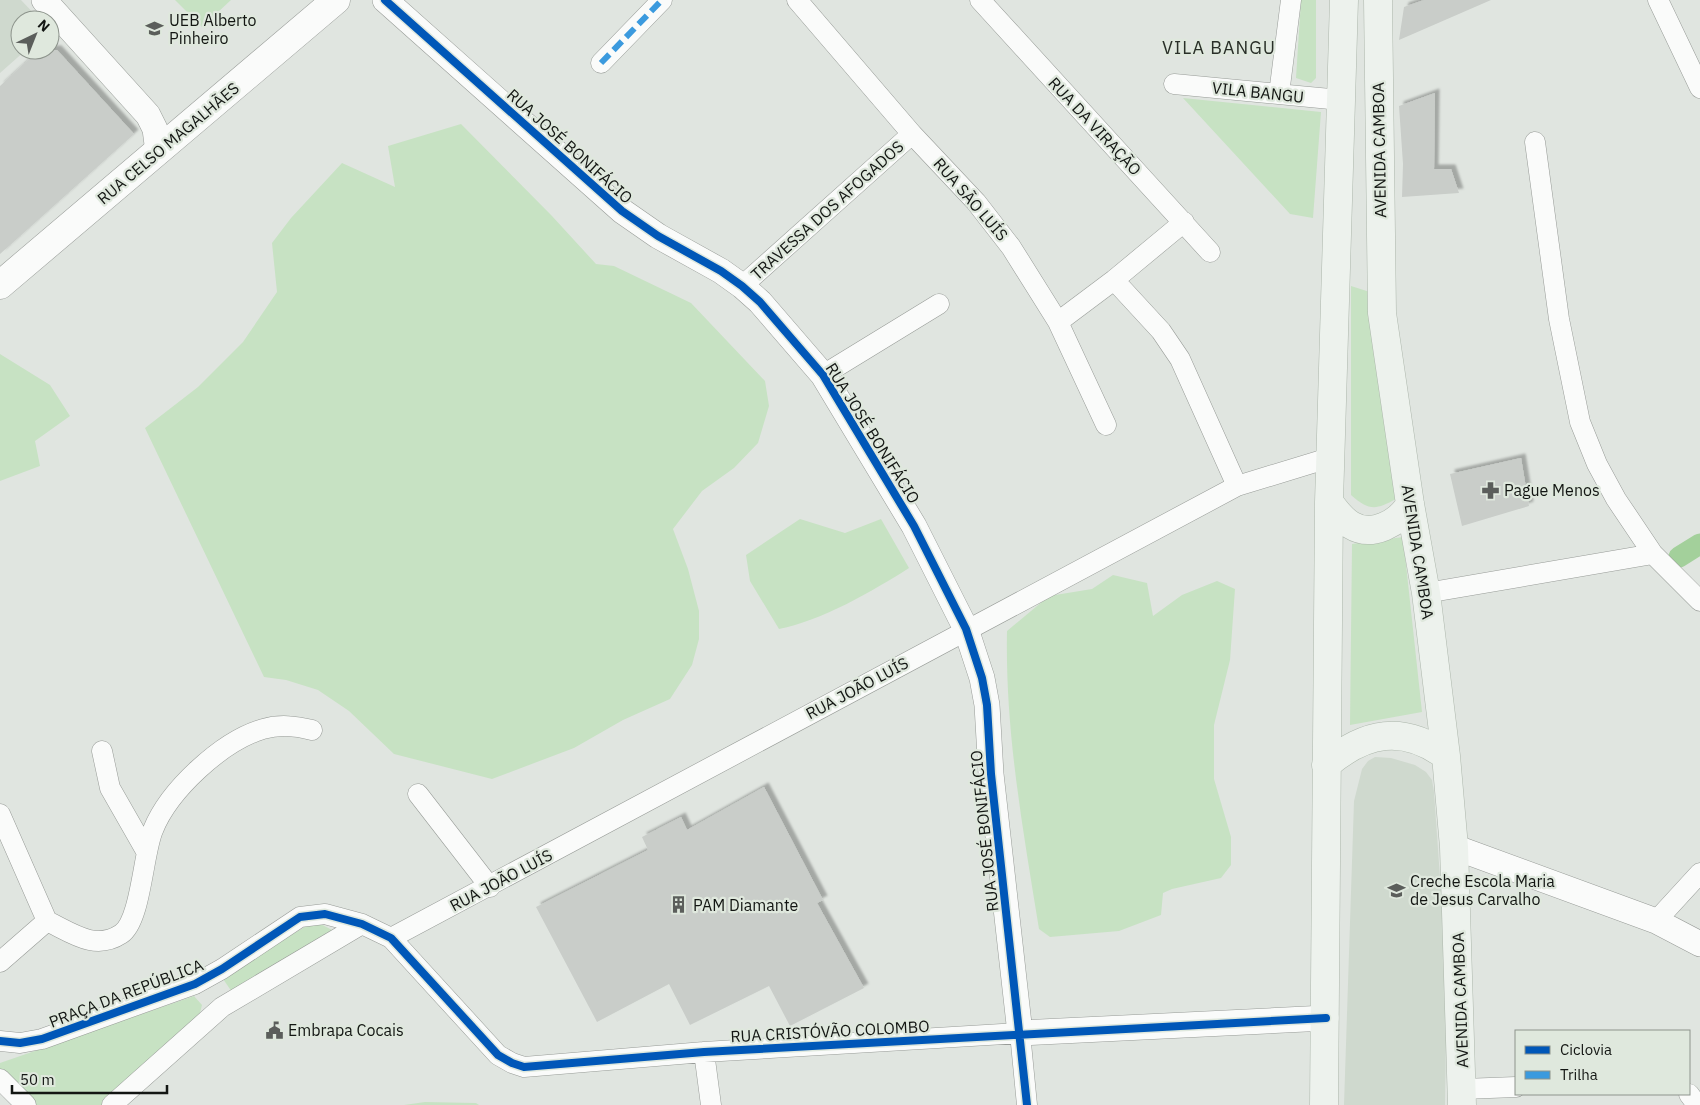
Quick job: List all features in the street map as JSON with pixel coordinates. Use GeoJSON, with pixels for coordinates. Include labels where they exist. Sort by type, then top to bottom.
{"type":"FeatureCollection","features":[{"type":"Feature","properties":{"kind":"main road","name":"RUA CELSO MAGALHÃES"},"geometry":{"type":"LineString","coordinates":[[0,285],[336,0]]}},
{"type":"Feature","properties":{"kind":"main road"},"geometry":{"type":"LineString","coordinates":[[1324,1105],[1329,502],[1332,457],[1344,0]]}},
{"type":"Feature","properties":{"kind":"main road","name":"AVENIDA CAMBOA"},"geometry":{"type":"LineString","coordinates":[[1378,0],[1382,313],[1410,504],[1426,593],[1446,756],[1454,847],[1463,1097]]}},
{"type":"Feature","properties":{"kind":"main road"},"geometry":{"type":"LineString","coordinates":[[1329,502],[1340,517],[1352,526],[1368,530],[1393,523],[1406,512],[1410,504]]}},
{"type":"Feature","properties":{"kind":"main road"},"geometry":{"type":"LineString","coordinates":[[1326,765],[1349,747],[1382,736],[1401,736],[1420,740],[1446,756]]}},
{"type":"Feature","properties":{"kind":"street"},"geometry":{"type":"LineString","coordinates":[[44,0],[148,115],[155,129],[158,152]]}},
{"type":"Feature","properties":{"kind":"street","name":"RUA JOSÉ BONIFÁCIO"},"geometry":{"type":"LineString","coordinates":[[385,0],[622,211],[658,236],[721,271],[742,286],[760,302],[823,375],[914,526],[966,630],[982,678],[987,705],[991,774],[1020,1034]]}},
{"type":"Feature","properties":{"kind":"street","name":"RUA SÃO LUÍS"},"geometry":{"type":"LineString","coordinates":[[797,0],[912,134],[976,202],[1011,246],[1058,322],[1106,425]]}},
{"type":"Feature","properties":{"kind":"street","name":"RUA DA VIRAÇÃO"},"geometry":{"type":"LineString","coordinates":[[980,0],[1210,252]]}},
{"type":"Feature","properties":{"kind":"street"},"geometry":{"type":"LineString","coordinates":[[1279,94],[1291,0]]}},
{"type":"Feature","properties":{"kind":"street"},"geometry":{"type":"LineString","coordinates":[[1658,0],[1700,88]]}},
{"type":"Feature","properties":{"kind":"street"},"geometry":{"type":"LineString","coordinates":[[601,62],[658,1]]}},
{"type":"Feature","properties":{"kind":"street","name":"VILA BANGU"},"geometry":{"type":"LineString","coordinates":[[1174,84],[1342,100]]}},
{"type":"Feature","properties":{"kind":"street","name":"TRAVESSA DOS AFOGADOS"},"geometry":{"type":"LineString","coordinates":[[742,286],[912,134]]}},
{"type":"Feature","properties":{"kind":"street"},"geometry":{"type":"LineString","coordinates":[[1535,142],[1559,319],[1580,422],[1602,472],[1653,554],[1700,601]]}},
{"type":"Feature","properties":{"kind":"street"},"geometry":{"type":"LineString","coordinates":[[1058,322],[1114,280],[1184,222]]}},
{"type":"Feature","properties":{"kind":"street"},"geometry":{"type":"LineString","coordinates":[[1114,280],[1160,331],[1180,359],[1237,486]]}},
{"type":"Feature","properties":{"kind":"street"},"geometry":{"type":"LineString","coordinates":[[823,375],[939,304]]}},
{"type":"Feature","properties":{"kind":"street","name":"RUA JOÃO LUÍS"},"geometry":{"type":"LineString","coordinates":[[391,938],[490,887],[1237,486],[1332,457]]}},
{"type":"Feature","properties":{"kind":"street"},"geometry":{"type":"LineString","coordinates":[[1426,593],[1653,554]]}},
{"type":"Feature","properties":{"kind":"street"},"geometry":{"type":"LineString","coordinates":[[0,814],[47,921],[91,942],[109,940],[123,933],[130,924],[153,828],[181,786],[209,760],[236,741],[263,729],[290,725],[312,730]]}},
{"type":"Feature","properties":{"kind":"street"},"geometry":{"type":"LineString","coordinates":[[102,751],[110,788],[146,851]]}},
{"type":"Feature","properties":{"kind":"street"},"geometry":{"type":"LineString","coordinates":[[418,794],[490,887]]}},
{"type":"Feature","properties":{"kind":"street"},"geometry":{"type":"LineString","coordinates":[[1454,847],[1656,921],[1700,944]]}},
{"type":"Feature","properties":{"kind":"street"},"geometry":{"type":"LineString","coordinates":[[1656,921],[1700,873]]}},
{"type":"Feature","properties":{"kind":"street","name":"PRAÇA DA REPÚBLICA"},"geometry":{"type":"LineString","coordinates":[[0,1041],[20,1043],[42,1039],[208,978],[300,917],[326,914],[362,924],[391,938]]}},
{"type":"Feature","properties":{"kind":"street"},"geometry":{"type":"LineString","coordinates":[[0,962],[47,921]]}},
{"type":"Feature","properties":{"kind":"street"},"geometry":{"type":"LineString","coordinates":[[112,1105],[222,1007],[362,924]]}},
{"type":"Feature","properties":{"kind":"street","name":"RUA CRISTÓVÃO COLOMBO"},"geometry":{"type":"LineString","coordinates":[[391,938],[498,1055],[512,1063],[536,1067],[704,1052],[1326,1018]]}},
{"type":"Feature","properties":{"kind":"street"},"geometry":{"type":"LineString","coordinates":[[208,978],[222,1007]]}},
{"type":"Feature","properties":{"kind":"street"},"geometry":{"type":"LineString","coordinates":[[1020,1034],[1026,1105]]}},
{"type":"Feature","properties":{"kind":"street"},"geometry":{"type":"LineString","coordinates":[[704,1052],[711,1105]]}},
{"type":"Feature","properties":{"kind":"street"},"geometry":{"type":"LineString","coordinates":[[0,1079],[26,1105]]}},
{"type":"Feature","properties":{"kind":"street"},"geometry":{"type":"LineString","coordinates":[[1463,1097],[1515,1088]]}},
{"type":"Feature","properties":{"kind":"shaded area"},"geometry":{"type":"Polygon","coordinates":[[[0,0],[21,0],[30,10],[10,10],[10,60],[15,60],[0,73],[0,0]]]}},
{"type":"Feature","properties":{"kind":"shaded area","name":"Creche Escola Maria de Jesus Carvalho"},"geometry":{"type":"Polygon","coordinates":[[[1375,757],[1391,758],[1415,765],[1426,772],[1432,780],[1447,978],[1445,1105],[1344,1105],[1354,801],[1362,769],[1368,761],[1375,757]]]}},
{"type":"Feature","properties":{"kind":"green space"},"geometry":{"type":"Polygon","coordinates":[[[175,0],[231,0],[202,27],[175,0]]]}},
{"type":"Feature","properties":{"kind":"green space"},"geometry":{"type":"Polygon","coordinates":[[[1301,0],[1316,0],[1316,78],[1311,83],[1296,78],[1301,0]]]}},
{"type":"Feature","properties":{"kind":"green space"},"geometry":{"type":"Polygon","coordinates":[[[1183,98],[1321,112],[1313,218],[1290,214],[1183,98]]]}},
{"type":"Feature","properties":{"kind":"green space"},"geometry":{"type":"Polygon","coordinates":[[[461,124],[552,216],[596,264],[614,266],[691,303],[765,381],[769,406],[758,443],[734,468],[702,491],[673,529],[688,569],[699,611],[699,639],[692,665],[670,699],[623,720],[574,748],[492,779],[394,754],[349,711],[318,690],[286,680],[264,677],[145,428],[198,387],[243,342],[277,292],[272,243],[291,218],[342,163],[395,187],[388,146],[461,124]]]}},
{"type":"Feature","properties":{"kind":"green space"},"geometry":{"type":"Polygon","coordinates":[[[1351,286],[1373,293],[1396,499],[1378,507],[1363,504],[1351,495],[1351,286]]]}},
{"type":"Feature","properties":{"kind":"green space"},"geometry":{"type":"Polygon","coordinates":[[[0,354],[50,385],[70,416],[35,441],[40,466],[0,481],[0,354]]]}},
{"type":"Feature","properties":{"kind":"green space"},"geometry":{"type":"Polygon","coordinates":[[[800,519],[845,533],[881,519],[909,568],[829,612],[779,629],[750,581],[746,555],[800,519]]]}},
{"type":"Feature","properties":{"kind":"green space"},"geometry":{"type":"Polygon","coordinates":[[[1403,537],[1422,712],[1350,725],[1352,544],[1403,537]]]}},
{"type":"Feature","properties":{"kind":"green space"},"geometry":{"type":"Polygon","coordinates":[[[1113,575],[1147,583],[1153,616],[1182,595],[1217,581],[1235,589],[1230,660],[1214,725],[1214,779],[1231,837],[1231,865],[1221,878],[1172,889],[1163,893],[1161,915],[1119,931],[1050,937],[1039,929],[1021,818],[1009,706],[1007,631],[1049,596],[1092,589],[1113,575]]]}},
{"type":"Feature","properties":{"kind":"green space"},"geometry":{"type":"Polygon","coordinates":[[[315,921],[332,930],[232,992],[221,976],[315,921]]]}},
{"type":"Feature","properties":{"kind":"green space"},"geometry":{"type":"Polygon","coordinates":[[[194,996],[202,1005],[200,1013],[102,1105],[36,1105],[0,1071],[0,1063],[194,996]]]}},
{"type":"Feature","properties":{"kind":"green space"},"geometry":{"type":"Polygon","coordinates":[[[425,1102],[476,1103],[479,1105],[404,1105],[425,1102]]]}},
{"type":"Feature","properties":{"kind":"building"},"geometry":{"type":"Polygon","coordinates":[[[1424,0],[1491,0],[1399,40],[1404,7],[1424,0]]]}},
{"type":"Feature","properties":{"kind":"building"},"geometry":{"type":"Polygon","coordinates":[[[60,53],[134,134],[0,254],[0,86],[28,60],[60,60],[60,53]]]}},
{"type":"Feature","properties":{"kind":"building"},"geometry":{"type":"Polygon","coordinates":[[[1435,93],[1434,169],[1451,169],[1459,193],[1402,197],[1403,164],[1399,106],[1435,93]]]}},
{"type":"Feature","properties":{"kind":"building","name":"Pague Menos"},"geometry":{"type":"Polygon","coordinates":[[[1521,458],[1529,506],[1462,526],[1450,474],[1521,458]]]}},
{"type":"Feature","properties":{"kind":"building","name":"PAM Diamante"},"geometry":{"type":"Polygon","coordinates":[[[764,787],[823,900],[817,903],[864,988],[790,1026],[769,986],[690,1025],[669,984],[597,1022],[536,907],[648,850],[642,837],[681,817],[687,830],[764,787]]]}},
{"type":"Feature","properties":{"kind":"waterway"},"geometry":{"type":"LineString","coordinates":[[1679,557],[1700,544]]}},
{"type":"Feature","properties":{"kind":"marked path"},"geometry":{"type":"LineString","coordinates":[[601,63],[662,0]]}},
{"type":"Feature","properties":{"kind":"cycle path"},"geometry":{"type":"LineString","coordinates":[[385,0],[622,211],[658,236],[721,271],[760,302],[823,375],[914,526],[966,629],[982,678],[987,705],[991,774],[1027,1105]]}},
{"type":"Feature","properties":{"kind":"cycle path"},"geometry":{"type":"LineString","coordinates":[[0,1041],[20,1043],[42,1039],[195,984],[222,969],[300,917],[325,914],[362,924],[391,938],[498,1055],[524,1067],[704,1052],[1326,1018]]}},
{"type":"Feature","properties":{"kind":"place","name":"UEB Alberto Pinheiro"},"geometry":{"type":"Point","coordinates":[155,29]}},
{"type":"Feature","properties":{"kind":"place","name":"Pague Menos"},"geometry":{"type":"Point","coordinates":[1490,490]}},
{"type":"Feature","properties":{"kind":"place","name":"Creche Escola Maria de Jesus Carvalho"},"geometry":{"type":"Point","coordinates":[1396,890]}},
{"type":"Feature","properties":{"kind":"place","name":"PAM Diamante"},"geometry":{"type":"Point","coordinates":[679,905]}},
{"type":"Feature","properties":{"kind":"place","name":"Embrapa Cocais"},"geometry":{"type":"Point","coordinates":[274,1030]}},
{"type":"Feature","properties":{"kind":"district","name":"VILA BANGU"},"geometry":{"type":"Point","coordinates":[1219,48]}}]}
